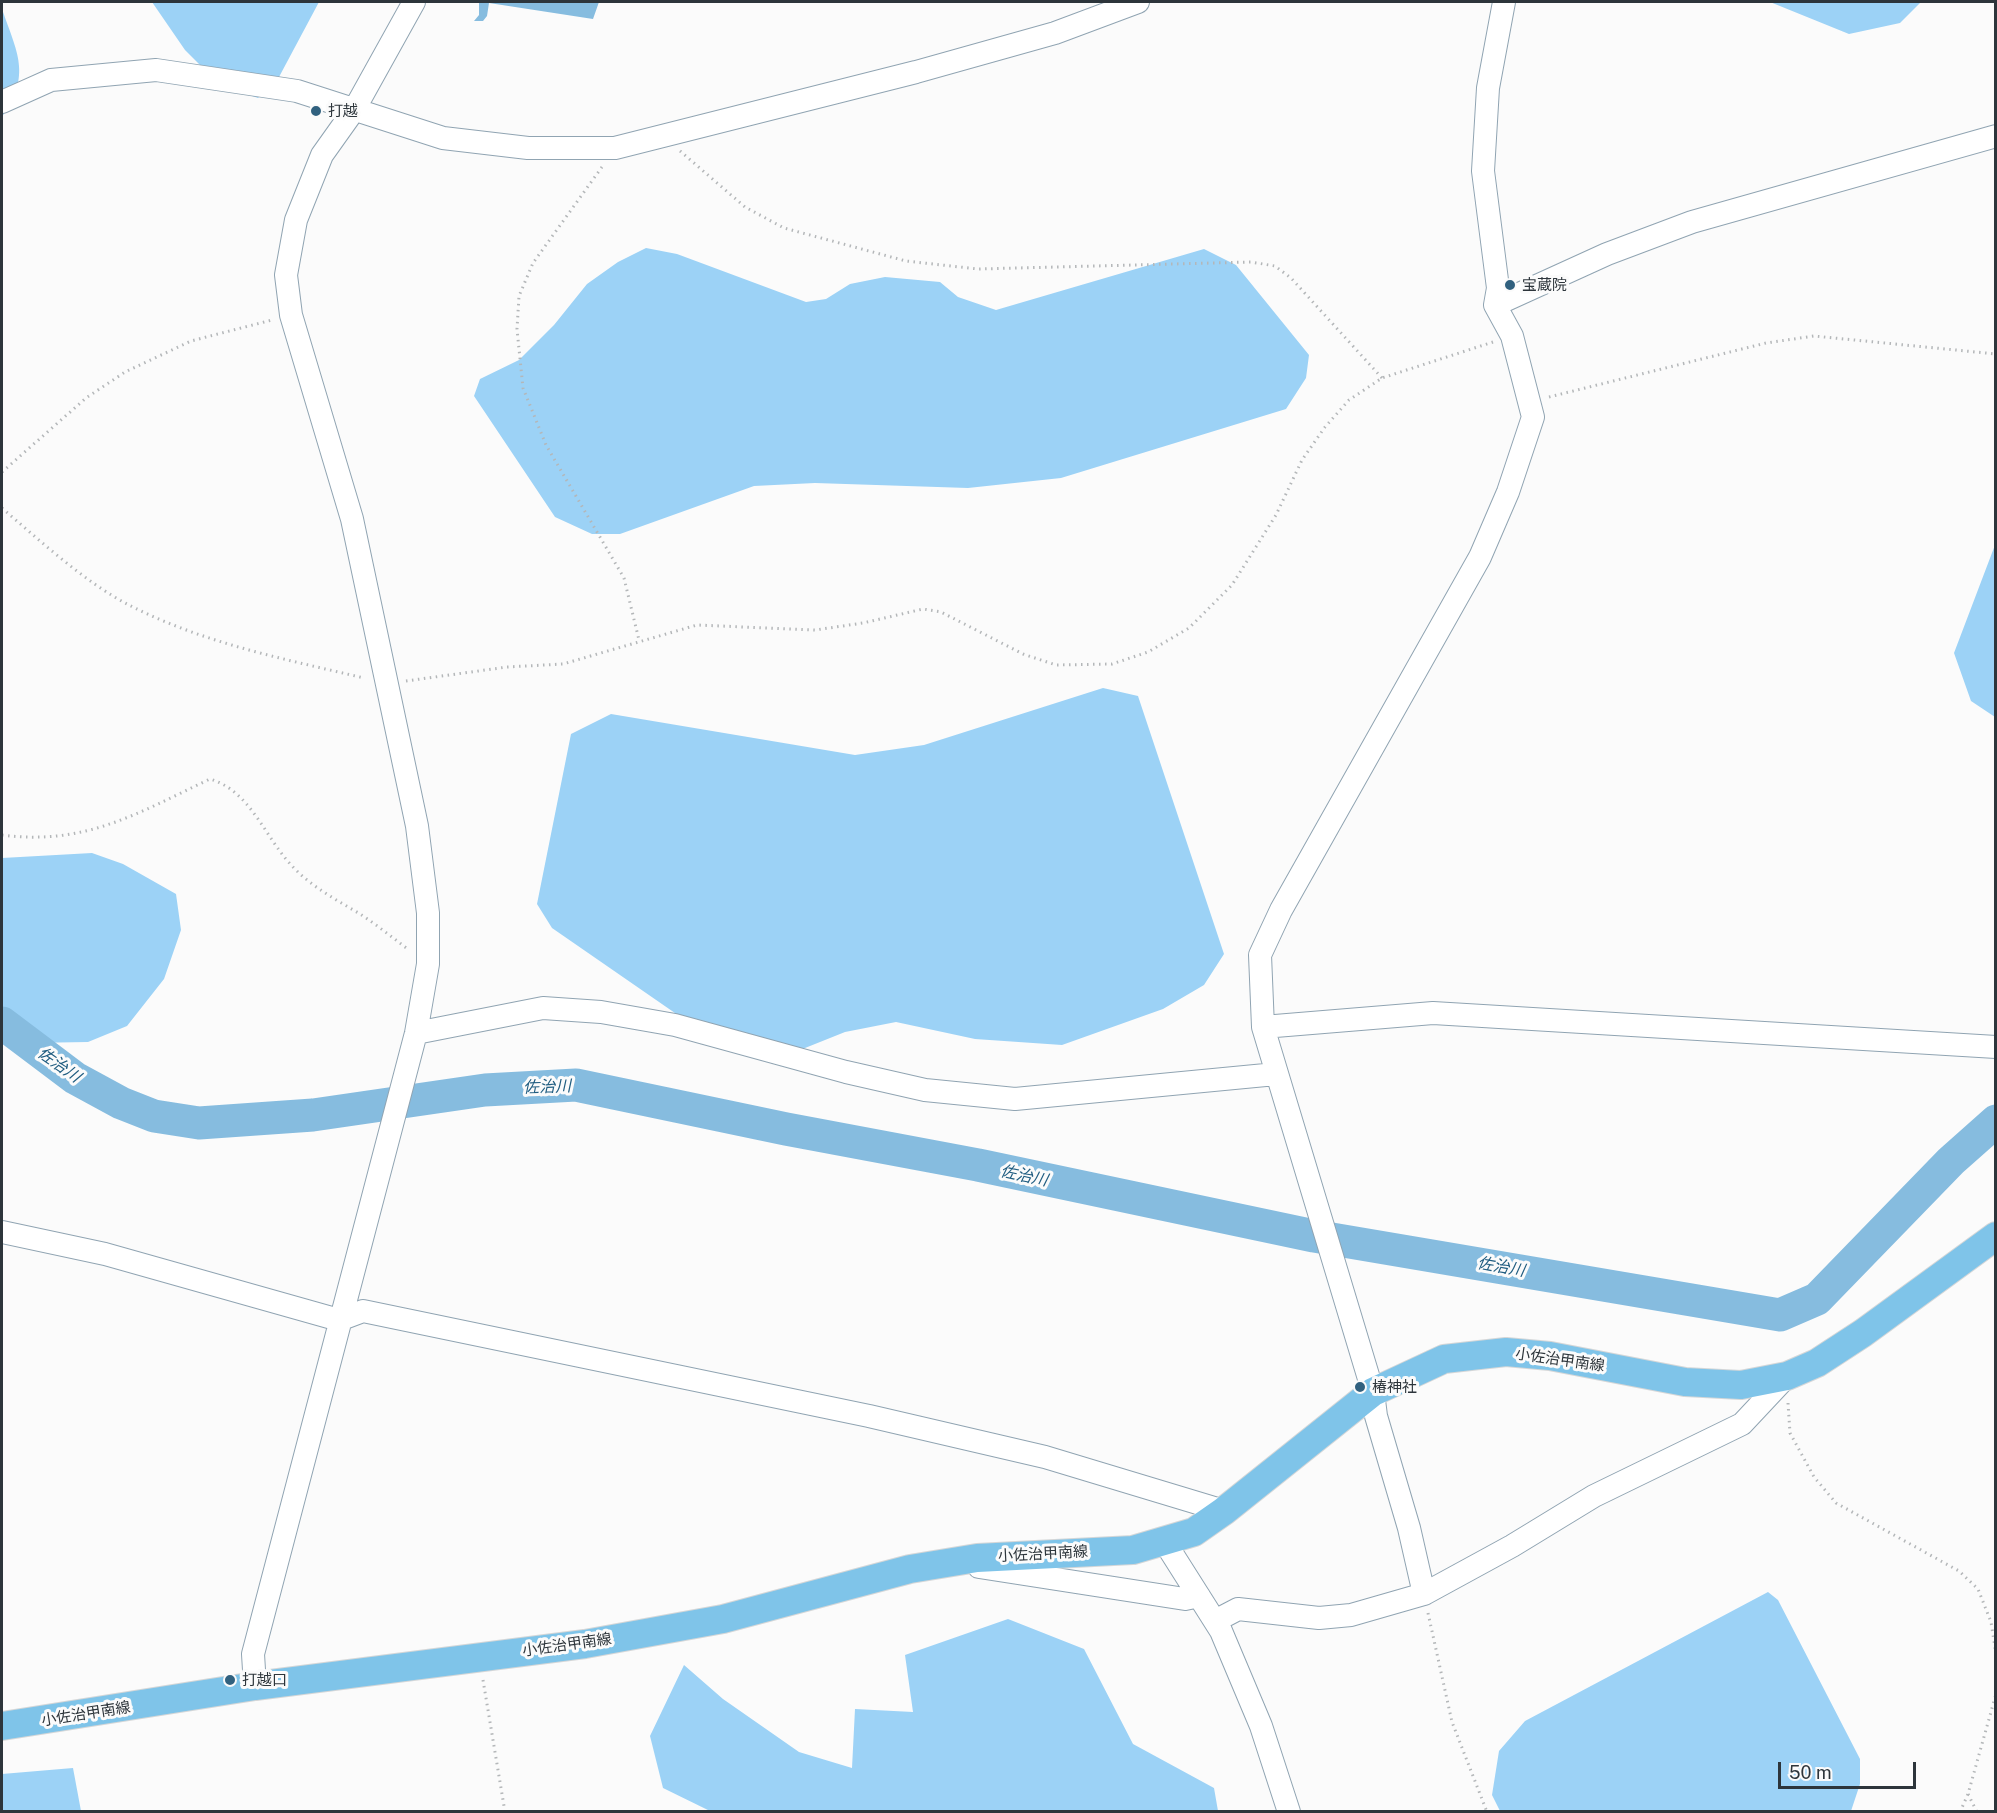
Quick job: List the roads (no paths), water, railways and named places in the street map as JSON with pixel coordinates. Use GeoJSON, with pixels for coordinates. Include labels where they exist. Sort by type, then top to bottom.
{"type":"FeatureCollection","features":[{"type":"Feature","properties":{"kind":"main road","name":"小佐治甲南線"},"geometry":{"type":"LineString","coordinates":[[2,1726],[255,1686],[585,1644],[723,1619],[910,1569],[977,1558],[1133,1550],[1194,1532],[1224,1511],[1373,1392],[1444,1359],[1506,1352],[1551,1356],[1685,1382],[1741,1385],[1787,1377],[1817,1363],[1863,1333],[1995,1236]]}},
{"type":"Feature","properties":{"kind":"street"},"geometry":{"type":"LineString","coordinates":[[255,1686],[253,1654],[416,1033],[428,964],[428,913],[417,826],[352,519],[291,315],[286,275],[296,220],[322,155],[354,110],[414,2]]}},
{"type":"Feature","properties":{"kind":"street"},"geometry":{"type":"LineString","coordinates":[[2,102],[51,80],[156,70],[297,91],[442,138],[528,148],[615,148],[916,72],[1055,33],[1138,2]]}},
{"type":"Feature","properties":{"kind":"street"},"geometry":{"type":"LineString","coordinates":[[1424,1594],[1409,1528],[1376,1416],[1373,1392],[1263,1027],[1260,955],[1281,910],[1480,557],[1508,492],[1533,417],[1512,336],[1495,305],[1498,288],[1483,171],[1488,88],[1504,2]]}},
{"type":"Feature","properties":{"kind":"street"},"geometry":{"type":"LineString","coordinates":[[1495,305],[1607,254],[1692,222],[1995,136]]}},
{"type":"Feature","properties":{"kind":"street"},"geometry":{"type":"LineString","coordinates":[[416,1033],[543,1008],[601,1012],[675,1025],[846,1072],[925,1090],[1015,1099],[1276,1074]]}},
{"type":"Feature","properties":{"kind":"street"},"geometry":{"type":"LineString","coordinates":[[1263,1027],[1433,1013],[1995,1047]]}},
{"type":"Feature","properties":{"kind":"street"},"geometry":{"type":"LineString","coordinates":[[2,1232],[105,1254],[339,1320],[363,1311],[869,1416],[1045,1457],[1224,1511]]}},
{"type":"Feature","properties":{"kind":"street"},"geometry":{"type":"LineString","coordinates":[[1215,1621],[1238,1608],[1319,1618],[1351,1615],[1424,1594],[1512,1546],[1594,1496],[1742,1424],[1787,1377]]}},
{"type":"Feature","properties":{"kind":"street"},"geometry":{"type":"LineString","coordinates":[[1164,1541],[1215,1621],[1236,1664],[1262,1726],[1289,1812]]}},
{"type":"Feature","properties":{"kind":"street"},"geometry":{"type":"LineString","coordinates":[[977,1558],[979,1567],[1185,1599],[1199,1596]]}},
{"type":"Feature","properties":{"kind":"waterway","name":"佐治川"},"geometry":{"type":"LineString","coordinates":[[2,1023],[75,1078],[121,1103],[154,1116],[199,1123],[313,1115],[485,1090],[576,1085],[786,1129],[978,1165],[1314,1236],[1780,1315],[1817,1299],[1951,1161],[1996,1121]]}},
{"type":"Feature","properties":{"kind":"place","name":"打越"},"geometry":{"type":"Point","coordinates":[316,111]}},
{"type":"Feature","properties":{"kind":"place","name":"宝蔵院"},"geometry":{"type":"Point","coordinates":[1510,285]}},
{"type":"Feature","properties":{"kind":"place","name":"椿神社"},"geometry":{"type":"Point","coordinates":[1360,1387]}},
{"type":"Feature","properties":{"kind":"place","name":"打越口"},"geometry":{"type":"Point","coordinates":[230,1680]}}]}
